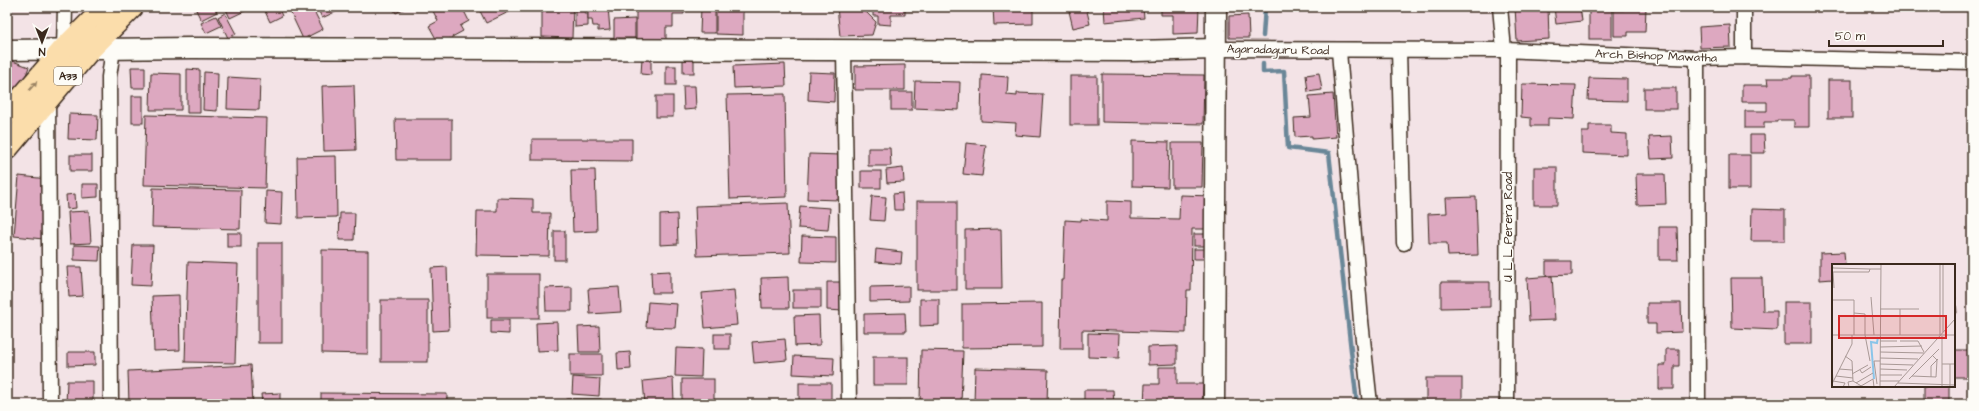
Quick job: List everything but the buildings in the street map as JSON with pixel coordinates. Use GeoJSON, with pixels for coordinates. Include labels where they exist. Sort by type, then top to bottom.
{"type":"FeatureCollection","features":[{"type":"Feature","properties":{"kind":"highway","name":"A33"},"geometry":{"type":"LineString","coordinates":[[7,115],[64,49],[106,7]]}},
{"type":"Feature","properties":{"kind":"highway","name":"A33"},"geometry":{"type":"LineString","coordinates":[[7,148],[90,49],[132,7]]}},
{"type":"Feature","properties":{"kind":"street"},"geometry":{"type":"LineString","coordinates":[[64,49],[65,7]]}},
{"type":"Feature","properties":{"kind":"street"},"geometry":{"type":"LineString","coordinates":[[1214,404],[1216,7]]}},
{"type":"Feature","properties":{"kind":"street","name":"U L L Perera Road"},"geometry":{"type":"LineString","coordinates":[[1500,7],[1506,51],[1507,404]]}},
{"type":"Feature","properties":{"kind":"street"},"geometry":{"type":"LineString","coordinates":[[1744,7],[1744,57]]}},
{"type":"Feature","properties":{"kind":"street"},"geometry":{"type":"LineString","coordinates":[[111,404],[109,77],[113,49]]}},
{"type":"Feature","properties":{"kind":"street"},"geometry":{"type":"LineString","coordinates":[[7,50],[1216,49]]}},
{"type":"Feature","properties":{"kind":"street","name":"Agaradaguru Road"},"geometry":{"type":"LineString","coordinates":[[1216,49],[1339,51]]}},
{"type":"Feature","properties":{"kind":"street"},"geometry":{"type":"LineString","coordinates":[[844,50],[849,404]]}},
{"type":"Feature","properties":{"kind":"street"},"geometry":{"type":"LineString","coordinates":[[1399,50],[1404,243]]}},
{"type":"Feature","properties":{"kind":"street"},"geometry":{"type":"LineString","coordinates":[[1339,51],[1361,321],[1370,404]]}},
{"type":"Feature","properties":{"kind":"street","name":"Arch Bishop Mawatha"},"geometry":{"type":"LineString","coordinates":[[1339,51],[1506,51],[1697,58],[1744,57],[1972,62]]}},
{"type":"Feature","properties":{"kind":"street"},"geometry":{"type":"LineString","coordinates":[[1697,58],[1698,404]]}},
{"type":"Feature","properties":{"kind":"street"},"geometry":{"type":"LineString","coordinates":[[48,98],[50,404]]}},
{"type":"Feature","properties":{"kind":"waterway"},"geometry":{"type":"LineString","coordinates":[[1263,36],[1265,7]]}},
{"type":"Feature","properties":{"kind":"waterway"},"geometry":{"type":"LineString","coordinates":[[1263,64],[1263,72],[1284,71],[1288,148],[1329,153],[1357,404]]}}]}
